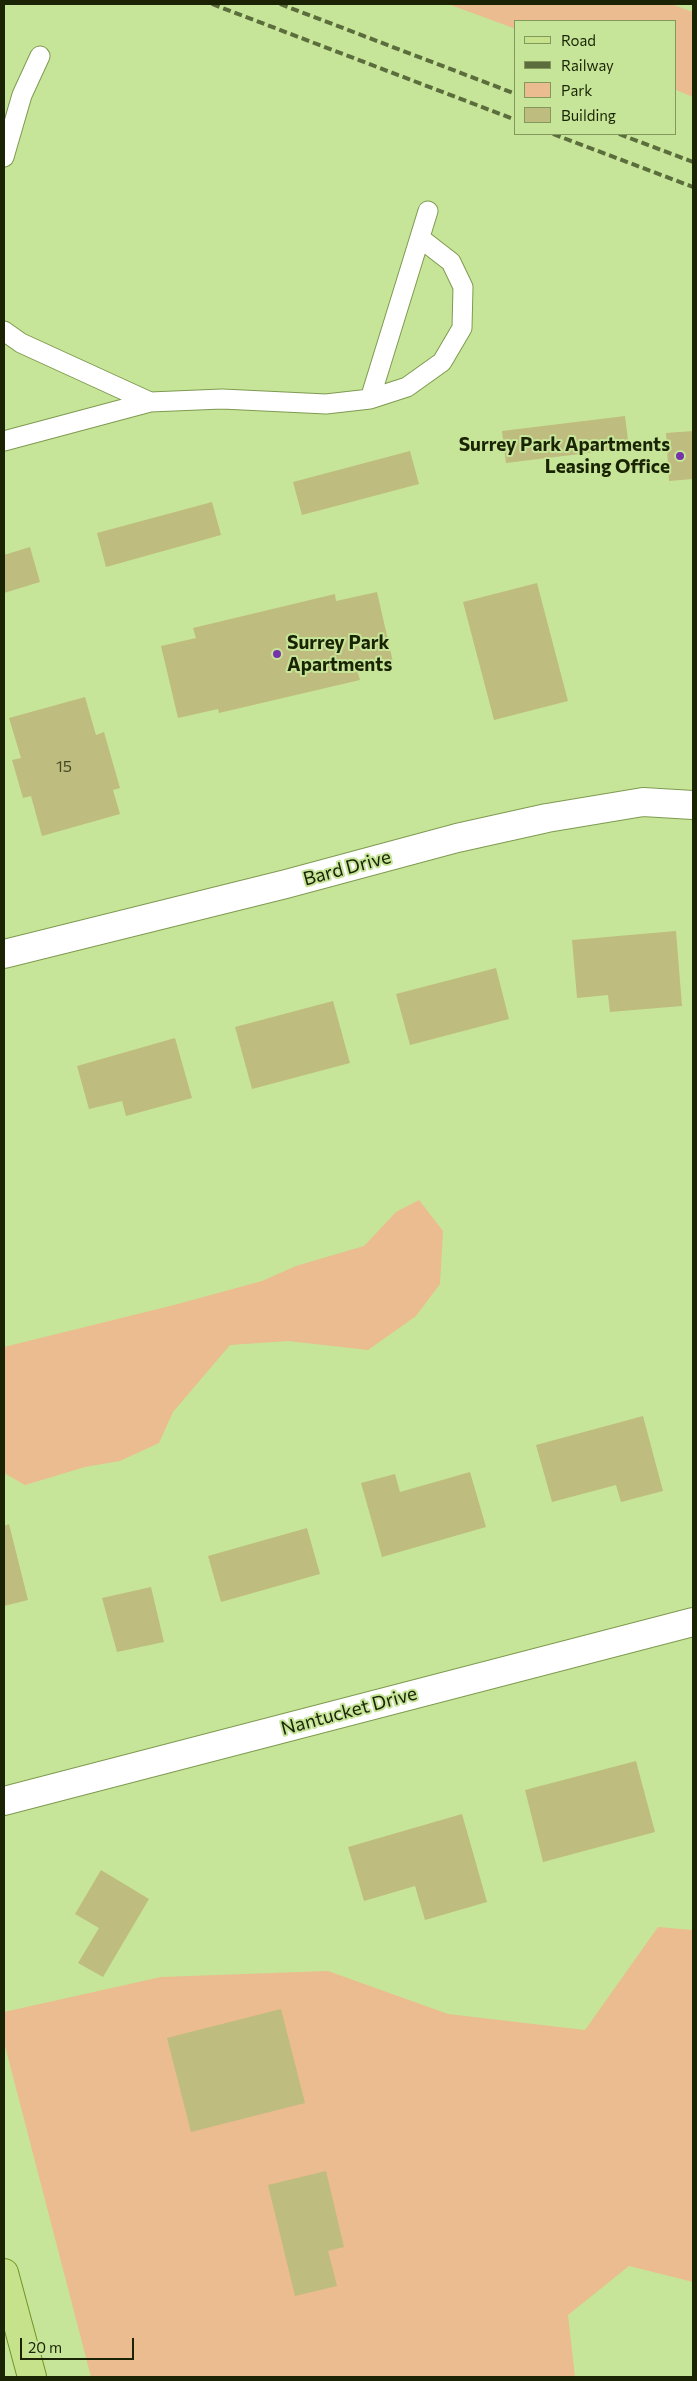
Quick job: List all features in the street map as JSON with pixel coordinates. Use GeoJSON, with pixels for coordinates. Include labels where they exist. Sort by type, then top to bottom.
{"type":"FeatureCollection","features":[{"type":"Feature","properties":{"kind":"main road"},"geometry":{"type":"LineString","coordinates":[[4,2272],[32,2377]]}},
{"type":"Feature","properties":{"kind":"street","name":"Bard Drive"},"geometry":{"type":"LineString","coordinates":[[4,954],[286,884],[457,838],[547,818],[643,802],[693,805]]}},
{"type":"Feature","properties":{"kind":"street","name":"Nantucket Drive"},"geometry":{"type":"LineString","coordinates":[[4,1801],[693,1622]]}},
{"type":"Feature","properties":{"kind":"lane"},"geometry":{"type":"LineString","coordinates":[[4,157],[22,95],[40,56]]}},
{"type":"Feature","properties":{"kind":"lane"},"geometry":{"type":"LineString","coordinates":[[370,399],[428,210]]}},
{"type":"Feature","properties":{"kind":"lane"},"geometry":{"type":"LineString","coordinates":[[4,441],[150,402],[222,399],[326,404],[370,399],[407,387],[442,362],[462,328],[463,287],[451,262],[420,238]]}},
{"type":"Feature","properties":{"kind":"lane"},"geometry":{"type":"LineString","coordinates":[[4,331],[21,343],[150,402]]}},
{"type":"Feature","properties":{"kind":"green space"},"geometry":{"type":"Polygon","coordinates":[[[448,4],[671,4],[693,12],[693,97],[677,90],[677,20],[514,20],[514,28],[448,4]]]}},
{"type":"Feature","properties":{"kind":"green space"},"geometry":{"type":"Polygon","coordinates":[[[419,1200],[443,1231],[440,1284],[416,1316],[368,1350],[288,1341],[230,1345],[173,1412],[159,1443],[120,1461],[85,1467],[25,1485],[4,1473],[4,1347],[262,1281],[296,1266],[364,1246],[396,1212],[419,1200]]]}},
{"type":"Feature","properties":{"kind":"green space"},"geometry":{"type":"Polygon","coordinates":[[[658,1927],[693,1930],[693,2282],[629,2266],[568,2315],[575,2377],[91,2377],[4,2042],[4,2012],[161,1977],[328,1971],[448,2014],[585,2030],[658,1927]]]}},
{"type":"Feature","properties":{"kind":"building"},"geometry":{"type":"Polygon","coordinates":[[[625,416],[629,448],[506,463],[502,431],[625,416]]]}},
{"type":"Feature","properties":{"kind":"building","name":"Surrey Park Apartments Leasing Office"},"geometry":{"type":"Polygon","coordinates":[[[693,431],[693,479],[669,481],[666,433],[693,431]]]}},
{"type":"Feature","properties":{"kind":"building"},"geometry":{"type":"Polygon","coordinates":[[[410,451],[419,484],[302,515],[293,482],[410,451]]]}},
{"type":"Feature","properties":{"kind":"building"},"geometry":{"type":"Polygon","coordinates":[[[212,502],[221,535],[106,567],[97,533],[212,502]]]}},
{"type":"Feature","properties":{"kind":"building"},"geometry":{"type":"Polygon","coordinates":[[[30,547],[40,582],[4,593],[4,555],[30,547]]]}},
{"type":"Feature","properties":{"kind":"building"},"geometry":{"type":"Polygon","coordinates":[[[537,583],[568,701],[494,720],[463,602],[537,583]]]}},
{"type":"Feature","properties":{"kind":"building","name":"Surrey Park Apartments"},"geometry":{"type":"Polygon","coordinates":[[[377,592],[393,662],[357,670],[360,680],[219,713],[218,709],[178,718],[161,646],[196,638],[193,628],[335,594],[336,601],[377,592]]]}},
{"type":"Feature","properties":{"kind":"building"},"geometry":{"type":"Polygon","coordinates":[[[85,697],[96,735],[104,732],[120,788],[113,790],[120,814],[42,836],[31,796],[23,798],[12,760],[21,758],[9,718],[85,697]]]}},
{"type":"Feature","properties":{"kind":"building"},"geometry":{"type":"Polygon","coordinates":[[[676,931],[682,1006],[610,1012],[608,995],[577,998],[572,940],[676,931]]]}},
{"type":"Feature","properties":{"kind":"building"},"geometry":{"type":"Polygon","coordinates":[[[496,968],[509,1019],[410,1045],[396,994],[496,968]]]}},
{"type":"Feature","properties":{"kind":"building"},"geometry":{"type":"Polygon","coordinates":[[[333,1001],[350,1063],[252,1089],[235,1027],[333,1001]]]}},
{"type":"Feature","properties":{"kind":"building"},"geometry":{"type":"Polygon","coordinates":[[[175,1038],[192,1098],[126,1116],[122,1101],[89,1109],[77,1066],[175,1038]]]}},
{"type":"Feature","properties":{"kind":"building"},"geometry":{"type":"Polygon","coordinates":[[[643,1416],[663,1491],[621,1502],[616,1485],[552,1502],[536,1445],[643,1416]]]}},
{"type":"Feature","properties":{"kind":"building"},"geometry":{"type":"Polygon","coordinates":[[[470,1472],[486,1527],[382,1557],[361,1483],[395,1474],[400,1492],[470,1472]]]}},
{"type":"Feature","properties":{"kind":"building"},"geometry":{"type":"Polygon","coordinates":[[[9,1524],[28,1600],[4,1606],[4,1526],[9,1524]]]}},
{"type":"Feature","properties":{"kind":"building"},"geometry":{"type":"Polygon","coordinates":[[[307,1528],[320,1574],[221,1602],[208,1556],[307,1528]]]}},
{"type":"Feature","properties":{"kind":"building"},"geometry":{"type":"Polygon","coordinates":[[[151,1587],[164,1642],[117,1652],[102,1598],[151,1587]]]}},
{"type":"Feature","properties":{"kind":"building"},"geometry":{"type":"Polygon","coordinates":[[[636,1761],[655,1832],[543,1862],[525,1790],[636,1761]]]}},
{"type":"Feature","properties":{"kind":"building"},"geometry":{"type":"Polygon","coordinates":[[[462,1814],[487,1902],[425,1920],[415,1886],[364,1901],[348,1847],[462,1814]]]}},
{"type":"Feature","properties":{"kind":"building"},"geometry":{"type":"Polygon","coordinates":[[[101,1870],[149,1899],[103,1977],[78,1963],[99,1928],[75,1914],[101,1870]]]}},
{"type":"Feature","properties":{"kind":"building"},"geometry":{"type":"Polygon","coordinates":[[[281,2009],[305,2103],[191,2132],[167,2038],[281,2009]]]}},
{"type":"Feature","properties":{"kind":"building"},"geometry":{"type":"Polygon","coordinates":[[[326,2171],[344,2247],[328,2251],[337,2286],[295,2296],[268,2185],[326,2171]]]}},
{"type":"Feature","properties":{"kind":"railway"},"geometry":{"type":"LineString","coordinates":[[212,4],[514,119]]}},
{"type":"Feature","properties":{"kind":"railway"},"geometry":{"type":"LineString","coordinates":[[280,4],[514,93]]}},
{"type":"Feature","properties":{"kind":"railway"},"geometry":{"type":"LineString","coordinates":[[556,135],[693,187]]}},
{"type":"Feature","properties":{"kind":"railway"},"geometry":{"type":"LineString","coordinates":[[622,135],[693,162]]}},
{"type":"Feature","properties":{"kind":"place","name":"Surrey Park Apartments Leasing Office"},"geometry":{"type":"Point","coordinates":[680,456]}},
{"type":"Feature","properties":{"kind":"place","name":"Surrey Park Apartments"},"geometry":{"type":"Point","coordinates":[277,654]}}]}
